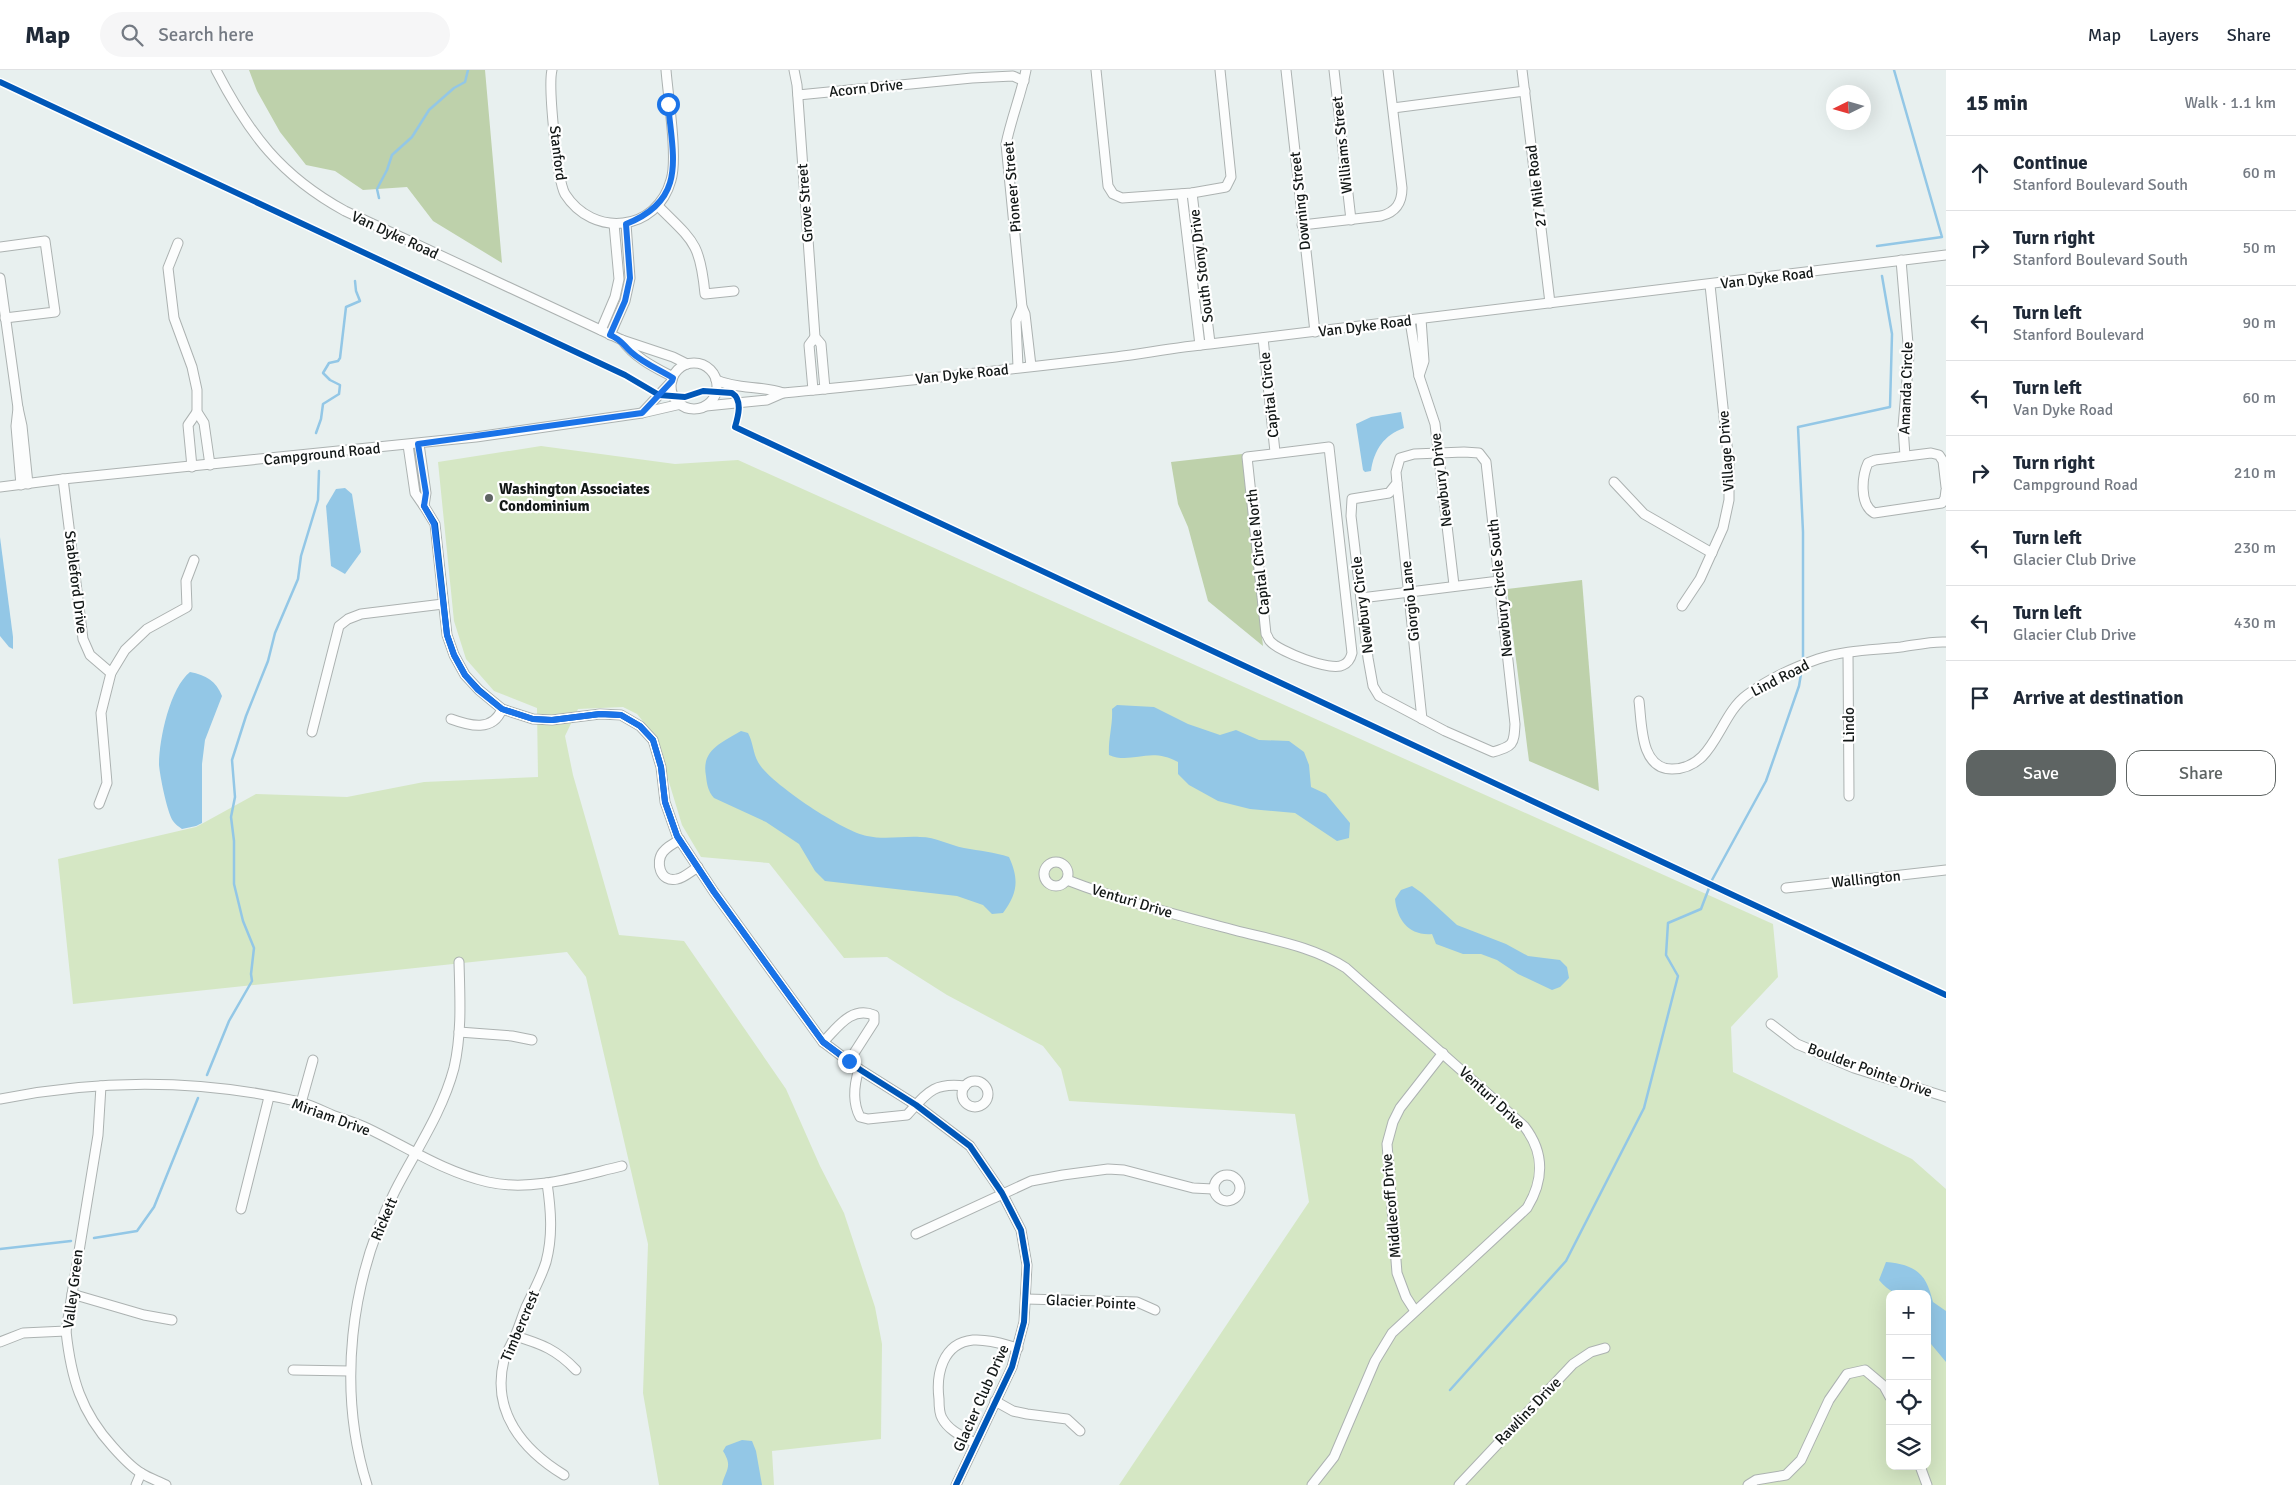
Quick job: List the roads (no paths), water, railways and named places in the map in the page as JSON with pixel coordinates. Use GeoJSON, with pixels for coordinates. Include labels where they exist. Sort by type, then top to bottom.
{"type":"FeatureCollection","features":[{"type":"Feature","properties":{"kind":"street","name":"Van Dyke Road"},"geometry":{"type":"LineString","coordinates":[[216,70],[244,120],[266,150],[288,173],[323,199],[610,335],[673,357],[687,364]]}},
{"type":"Feature","properties":{"kind":"street","name":"Stanford"},"geometry":{"type":"LineString","coordinates":[[552,70],[556,152],[560,183],[571,202],[583,213],[594,219],[614,224],[626,224]]}},
{"type":"Feature","properties":{"kind":"street"},"geometry":{"type":"LineString","coordinates":[[610,335],[625,301],[630,278],[626,224],[642,218],[658,206],[671,182],[673,169],[666,70]]}},
{"type":"Feature","properties":{"kind":"street","name":"Grove Street"},"geometry":{"type":"LineString","coordinates":[[794,70],[798,95],[815,336],[821,344],[825,389]]}},
{"type":"Feature","properties":{"kind":"street","name":"Pioneer Street"},"geometry":{"type":"LineString","coordinates":[[1026,70],[1006,144],[1022,307],[1025,314],[1031,366]]}},
{"type":"Feature","properties":{"kind":"street"},"geometry":{"type":"LineString","coordinates":[[1096,70],[1108,186],[1113,194],[1122,198],[1192,193]]}},
{"type":"Feature","properties":{"kind":"street","name":"South Stony Drive"},"geometry":{"type":"LineString","coordinates":[[1210,344],[1192,193],[1226,187],[1231,177],[1220,70]]}},
{"type":"Feature","properties":{"kind":"street","name":"Downing Street"},"geometry":{"type":"LineString","coordinates":[[1286,70],[1315,332]]}},
{"type":"Feature","properties":{"kind":"street","name":"Williams Street"},"geometry":{"type":"LineString","coordinates":[[1334,70],[1351,220]]}},
{"type":"Feature","properties":{"kind":"street"},"geometry":{"type":"LineString","coordinates":[[1302,225],[1387,214],[1400,202],[1402,188],[1388,70]]}},
{"type":"Feature","properties":{"kind":"street","name":"27 Mile Road"},"geometry":{"type":"LineString","coordinates":[[1522,70],[1550,303]]}},
{"type":"Feature","properties":{"kind":"street","name":"Acorn Drive"},"geometry":{"type":"LineString","coordinates":[[798,95],[972,78],[1013,76],[1024,81]]}},
{"type":"Feature","properties":{"kind":"street"},"geometry":{"type":"LineString","coordinates":[[1393,108],[1525,91]]}},
{"type":"Feature","properties":{"kind":"street","name":"South Stony Drive"},"geometry":{"type":"LineString","coordinates":[[1182,194],[1200,345]]}},
{"type":"Feature","properties":{"kind":"street"},"geometry":{"type":"LineString","coordinates":[[658,206],[693,241],[702,265],[704,294],[734,291]]}},
{"type":"Feature","properties":{"kind":"street"},"geometry":{"type":"LineString","coordinates":[[601,330],[616,297],[619,279],[614,224]]}},
{"type":"Feature","properties":{"kind":"street"},"geometry":{"type":"LineString","coordinates":[[0,247],[45,241],[55,312],[5,318]]}},
{"type":"Feature","properties":{"kind":"street"},"geometry":{"type":"LineString","coordinates":[[178,243],[168,268],[174,318],[192,367],[197,412],[204,422],[210,465]]}},
{"type":"Feature","properties":{"kind":"street","name":"Van Dyke Road"},"geometry":{"type":"LineString","coordinates":[[706,406],[767,400],[783,393],[1031,366],[1946,255]]}},
{"type":"Feature","properties":{"kind":"street","name":"Amanda Circle"},"geometry":{"type":"LineString","coordinates":[[1901,260],[1909,356],[1903,427],[1905,456]]}},
{"type":"Feature","properties":{"kind":"street"},"geometry":{"type":"LineString","coordinates":[[0,278],[22,426],[25,484]]}},
{"type":"Feature","properties":{"kind":"street","name":"Village Drive"},"geometry":{"type":"LineString","coordinates":[[1682,606],[1700,579],[1712,553],[1723,528],[1729,500],[1729,464],[1710,285]]}},
{"type":"Feature","properties":{"kind":"street","name":"Pioneer Street"},"geometry":{"type":"LineString","coordinates":[[1018,367],[1016,321],[1022,307]]}},
{"type":"Feature","properties":{"kind":"street","name":"Newbury Drive"},"geometry":{"type":"LineString","coordinates":[[1419,376],[1424,361],[1421,319]]}},
{"type":"Feature","properties":{"kind":"street","name":"Newbury Drive"},"geometry":{"type":"LineString","coordinates":[[1410,321],[1419,376],[1435,424],[1454,586]]}},
{"type":"Feature","properties":{"kind":"street","name":"Grove Street"},"geometry":{"type":"LineString","coordinates":[[813,390],[810,345],[815,336]]}},
{"type":"Feature","properties":{"kind":"street","name":"Capital Circle"},"geometry":{"type":"LineString","coordinates":[[1263,338],[1275,452]]}},
{"type":"Feature","properties":{"kind":"street","name":"Van Dyke Road"},"geometry":{"type":"LineString","coordinates":[[622,340],[630,352],[673,379]]}},
{"type":"Feature","properties":{"kind":"street"},"geometry":{"type":"LineString","coordinates":[[642,413],[673,379],[680,368],[687,364],[702,364],[708,368],[716,380],[716,395],[706,406],[692,409],[680,404],[674,396],[673,379]]}},
{"type":"Feature","properties":{"kind":"street","name":"Van Dyke Road"},"geometry":{"type":"LineString","coordinates":[[716,380],[738,388],[767,388],[783,393]]}},
{"type":"Feature","properties":{"kind":"street","name":"Campground Road"},"geometry":{"type":"LineString","coordinates":[[0,487],[63,479],[418,444],[642,413],[680,404]]}},
{"type":"Feature","properties":{"kind":"street"},"geometry":{"type":"LineString","coordinates":[[192,467],[188,425],[197,412]]}},
{"type":"Feature","properties":{"kind":"street","name":"Glacier Club Drive"},"geometry":{"type":"LineString","coordinates":[[418,444],[426,493],[424,506]]}},
{"type":"Feature","properties":{"kind":"street","name":"Glacier Club Drive"},"geometry":{"type":"LineString","coordinates":[[408,445],[415,494],[434,524],[447,635],[454,655],[465,675],[478,690],[502,709],[533,719],[552,720],[600,714],[621,715],[640,726],[653,740],[661,767],[665,802],[680,840],[823,1042],[859,1069],[916,1104],[970,1146],[1002,1193],[1021,1230],[1027,1265],[1026,1299],[1018,1348],[1012,1367],[956,1485]]}},
{"type":"Feature","properties":{"kind":"street"},"geometry":{"type":"LineString","coordinates":[[1275,452],[1329,447],[1335,500],[1389,493],[1397,484],[1396,472],[1400,458],[1414,454],[1438,453]]}},
{"type":"Feature","properties":{"kind":"street","name":"Capital Circle North"},"geometry":{"type":"LineString","coordinates":[[1275,452],[1247,457],[1266,634],[1270,642],[1320,666],[1333,667],[1344,665],[1352,653],[1335,500]]}},
{"type":"Feature","properties":{"kind":"street","name":"Newbury Circle South"},"geometry":{"type":"LineString","coordinates":[[1438,453],[1479,454],[1486,462],[1516,724],[1514,741],[1510,746],[1493,752]]}},
{"type":"Feature","properties":{"kind":"street"},"geometry":{"type":"LineString","coordinates":[[1931,453],[1939,455],[1942,462],[1946,489],[1945,498],[1942,503],[1874,513],[1868,509],[1865,502],[1864,472],[1868,463],[1905,456],[1931,453]]}},
{"type":"Feature","properties":{"kind":"street"},"geometry":{"type":"LineString","coordinates":[[412,473],[423,472]]}},
{"type":"Feature","properties":{"kind":"street","name":"Stableford Drive"},"geometry":{"type":"LineString","coordinates":[[63,479],[83,639],[90,655],[112,673]]}},
{"type":"Feature","properties":{"kind":"street"},"geometry":{"type":"LineString","coordinates":[[1614,482],[1644,514],[1712,553]]}},
{"type":"Feature","properties":{"kind":"street","name":"Giorgio Lane"},"geometry":{"type":"LineString","coordinates":[[1397,484],[1422,719]]}},
{"type":"Feature","properties":{"kind":"street","name":"Newbury Circle"},"geometry":{"type":"LineString","coordinates":[[1352,499],[1351,516],[1373,686],[1380,696],[1422,719],[1493,752]]}},
{"type":"Feature","properties":{"kind":"street"},"geometry":{"type":"LineString","coordinates":[[99,804],[107,783],[101,713],[103,700],[112,673],[125,650],[147,629],[187,607],[186,581],[194,560]]}},
{"type":"Feature","properties":{"kind":"street"},"geometry":{"type":"LineString","coordinates":[[1361,598],[1499,581]]}},
{"type":"Feature","properties":{"kind":"street"},"geometry":{"type":"LineString","coordinates":[[312,732],[339,626],[348,619],[360,614],[443,604]]}},
{"type":"Feature","properties":{"kind":"street","name":"Lind Road"},"geometry":{"type":"LineString","coordinates":[[1639,701],[1644,742],[1649,756],[1659,767],[1672,769],[1683,767],[1695,762],[1715,742],[1730,711],[1746,695],[1766,683],[1819,659],[1848,653],[1946,641]]}},
{"type":"Feature","properties":{"kind":"street","name":"Lindo"},"geometry":{"type":"LineString","coordinates":[[1848,653],[1849,796]]}},
{"type":"Feature","properties":{"kind":"street"},"geometry":{"type":"LineString","coordinates":[[451,719],[467,725],[490,724],[498,718],[502,709]]}},
{"type":"Feature","properties":{"kind":"street"},"geometry":{"type":"LineString","coordinates":[[680,840],[664,850],[658,861],[660,870],[665,877],[672,880],[678,879],[698,867]]}},
{"type":"Feature","properties":{"kind":"street","name":"Wallington"},"geometry":{"type":"LineString","coordinates":[[1786,888],[1946,870]]}},
{"type":"Feature","properties":{"kind":"street","name":"Venturi Drive"},"geometry":{"type":"LineString","coordinates":[[1067,880],[1122,901],[1301,948],[1334,960],[1346,968],[1524,1126],[1531,1135],[1540,1154],[1538,1188],[1527,1208],[1392,1333],[1384,1346],[1341,1443],[1317,1483]]}},
{"type":"Feature","properties":{"kind":"street","name":"Rickett"},"geometry":{"type":"LineString","coordinates":[[367,1485],[361,1465],[357,1439],[350,1371],[354,1325],[363,1278],[376,1234],[415,1154],[432,1124],[454,1068],[460,1032],[459,962]]}},
{"type":"Feature","properties":{"kind":"street"},"geometry":{"type":"LineString","coordinates":[[823,1042],[848,1017],[856,1013],[866,1012],[874,1015],[874,1022],[849,1061]]}},
{"type":"Feature","properties":{"kind":"street","name":"Boulder Pointe Drive"},"geometry":{"type":"LineString","coordinates":[[1771,1024],[1797,1044],[1838,1061],[1946,1097]]}},
{"type":"Feature","properties":{"kind":"street"},"geometry":{"type":"LineString","coordinates":[[460,1032],[512,1036],[532,1040]]}},
{"type":"Feature","properties":{"kind":"street","name":"Middlecoff Drive"},"geometry":{"type":"LineString","coordinates":[[1414,1311],[1406,1298],[1397,1273],[1387,1144],[1393,1122],[1400,1108],[1443,1053]]}},
{"type":"Feature","properties":{"kind":"street"},"geometry":{"type":"LineString","coordinates":[[302,1103],[312,1060]]}},
{"type":"Feature","properties":{"kind":"street"},"geometry":{"type":"LineString","coordinates":[[859,1069],[854,1093],[856,1110],[860,1118],[868,1119],[907,1115],[928,1091],[947,1084],[965,1086]]}},
{"type":"Feature","properties":{"kind":"street","name":"Miriam Drive"},"geometry":{"type":"LineString","coordinates":[[0,1099],[60,1089],[133,1083],[192,1085],[233,1090],[302,1103],[366,1128],[415,1154],[458,1173],[489,1182],[513,1184],[547,1183],[622,1166]]}},
{"type":"Feature","properties":{"kind":"street","name":"Valley Green"},"geometry":{"type":"LineString","coordinates":[[101,1086],[98,1135],[66,1332],[75,1385],[86,1412],[100,1433],[121,1456],[141,1473],[166,1485]]}},
{"type":"Feature","properties":{"kind":"street"},"geometry":{"type":"LineString","coordinates":[[241,1209],[269,1097]]}},
{"type":"Feature","properties":{"kind":"street"},"geometry":{"type":"LineString","coordinates":[[916,1234],[1030,1181],[1108,1169],[1124,1170],[1193,1188],[1213,1189]]}},
{"type":"Feature","properties":{"kind":"street","name":"Timbercrest"},"geometry":{"type":"LineString","coordinates":[[547,1183],[551,1207],[551,1238],[546,1262],[504,1359],[501,1387],[507,1417],[522,1442],[543,1462],[564,1475]]}},
{"type":"Feature","properties":{"kind":"street"},"geometry":{"type":"LineString","coordinates":[[72,1294],[172,1320]]}},
{"type":"Feature","properties":{"kind":"street","name":"Glacier Pointe"},"geometry":{"type":"LineString","coordinates":[[1026,1299],[1137,1302],[1155,1310]]}},
{"type":"Feature","properties":{"kind":"street"},"geometry":{"type":"LineString","coordinates":[[0,1342],[23,1333],[66,1332]]}},
{"type":"Feature","properties":{"kind":"street"},"geometry":{"type":"LineString","coordinates":[[515,1336],[542,1344],[561,1354],[576,1370]]}},
{"type":"Feature","properties":{"kind":"street","name":"Glacier Club Drive"},"geometry":{"type":"LineString","coordinates":[[975,1443],[950,1429],[940,1416],[938,1376],[942,1361],[955,1348],[971,1340],[991,1341],[1018,1348]]}},
{"type":"Feature","properties":{"kind":"street","name":"Rawlins Drive"},"geometry":{"type":"LineString","coordinates":[[1459,1485],[1574,1364],[1591,1352],[1605,1348]]}},
{"type":"Feature","properties":{"kind":"street"},"geometry":{"type":"LineString","coordinates":[[293,1370],[350,1371]]}},
{"type":"Feature","properties":{"kind":"street"},"geometry":{"type":"LineString","coordinates":[[1748,1485],[1756,1480],[1786,1475],[1801,1460],[1829,1400],[1847,1374],[1865,1370],[1886,1390]]}},
{"type":"Feature","properties":{"kind":"street"},"geometry":{"type":"LineString","coordinates":[[995,1401],[1020,1412],[1067,1419],[1080,1431]]}},
{"type":"Feature","properties":{"kind":"street"},"geometry":{"type":"LineString","coordinates":[[1921,1470],[1927,1485]]}},
{"type":"Feature","properties":{"kind":"street"},"geometry":{"type":"LineString","coordinates":[[136,1485],[141,1473]]}},
{"type":"Feature","properties":{"kind":"water"},"geometry":{"type":"Polygon","coordinates":[[[1401,412],[1404,428],[1391,435],[1381,444],[1372,463],[1371,471],[1365,472],[1363,470],[1356,424],[1371,417],[1401,412]]]}},
{"type":"Feature","properties":{"kind":"water"},"geometry":{"type":"Polygon","coordinates":[[[345,488],[352,494],[361,552],[345,574],[331,566],[326,506],[336,489],[345,488]]]}},
{"type":"Feature","properties":{"kind":"water"},"geometry":{"type":"Polygon","coordinates":[[[0,537],[13,637],[13,649],[0,636],[0,537]]]}},
{"type":"Feature","properties":{"kind":"water"},"geometry":{"type":"Polygon","coordinates":[[[190,672],[210,680],[217,686],[222,696],[205,740],[202,764],[202,823],[182,829],[173,821],[168,810],[159,765],[161,742],[171,702],[183,680],[190,672]]]}},
{"type":"Feature","properties":{"kind":"water"},"geometry":{"type":"Polygon","coordinates":[[[1117,705],[1154,707],[1188,724],[1220,735],[1236,730],[1259,740],[1289,741],[1304,752],[1309,765],[1311,787],[1326,794],[1350,823],[1349,838],[1337,841],[1295,813],[1250,809],[1218,801],[1189,785],[1178,774],[1178,762],[1168,758],[1149,755],[1117,758],[1109,755],[1112,709],[1117,705]]]}},
{"type":"Feature","properties":{"kind":"water"},"geometry":{"type":"Polygon","coordinates":[[[741,731],[748,733],[758,762],[776,782],[825,816],[856,833],[880,838],[926,837],[964,848],[1009,857],[1014,872],[1015,886],[1008,906],[1003,913],[992,914],[983,905],[957,896],[825,881],[815,871],[799,844],[766,822],[714,798],[710,793],[705,767],[710,754],[714,748],[741,731]]]}},
{"type":"Feature","properties":{"kind":"water"},"geometry":{"type":"Polygon","coordinates":[[[1412,886],[1457,925],[1506,944],[1528,956],[1560,960],[1567,967],[1569,978],[1560,987],[1552,990],[1518,974],[1497,960],[1481,954],[1463,954],[1436,944],[1432,934],[1424,934],[1411,929],[1398,914],[1395,899],[1401,890],[1412,886]]]}},
{"type":"Feature","properties":{"kind":"water"},"geometry":{"type":"Polygon","coordinates":[[[1886,1262],[1896,1263],[1905,1265],[1918,1272],[1923,1277],[1929,1290],[1890,1290],[1879,1280],[1886,1262]]]}},
{"type":"Feature","properties":{"kind":"water"},"geometry":{"type":"Polygon","coordinates":[[[1931,1295],[1933,1302],[1946,1311],[1946,1362],[1931,1344],[1931,1295]]]}},
{"type":"Feature","properties":{"kind":"water"},"geometry":{"type":"Polygon","coordinates":[[[742,1440],[752,1441],[756,1451],[762,1485],[722,1485],[728,1468],[728,1461],[723,1451],[726,1446],[742,1440]]]}},
{"type":"Feature","properties":{"kind":"waterway"},"geometry":{"type":"LineString","coordinates":[[379,198],[377,189],[392,155],[412,137],[429,110],[454,88],[465,82],[468,70]]}},
{"type":"Feature","properties":{"kind":"waterway"},"geometry":{"type":"LineString","coordinates":[[1877,246],[1942,237],[1894,70]]}},
{"type":"Feature","properties":{"kind":"waterway"},"geometry":{"type":"LineString","coordinates":[[1803,659],[1803,532],[1798,427],[1890,407],[1892,334],[1882,276]]}},
{"type":"Feature","properties":{"kind":"waterway"},"geometry":{"type":"LineString","coordinates":[[316,433],[321,419],[323,404],[339,394],[340,385],[330,380],[323,373],[329,363],[338,361],[340,358],[346,307],[360,301],[355,281]]}},
{"type":"Feature","properties":{"kind":"waterway"},"geometry":{"type":"LineString","coordinates":[[207,1075],[229,1021],[252,981],[254,948],[243,921],[234,884],[234,841],[231,817],[235,797],[232,760],[246,716],[268,661],[275,633],[298,579],[301,556],[318,500],[319,471]]}},
{"type":"Feature","properties":{"kind":"waterway"},"geometry":{"type":"LineString","coordinates":[[1712,880],[1766,781],[1799,686],[1801,674]]}},
{"type":"Feature","properties":{"kind":"waterway"},"geometry":{"type":"LineString","coordinates":[[1450,1390],[1566,1261],[1644,1108],[1678,976],[1666,955],[1668,923],[1701,909],[1709,888]]}},
{"type":"Feature","properties":{"kind":"waterway"},"geometry":{"type":"LineString","coordinates":[[94,1238],[137,1231],[154,1207],[198,1098]]}},
{"type":"Feature","properties":{"kind":"waterway"},"geometry":{"type":"LineString","coordinates":[[0,1249],[71,1241]]}},
{"type":"Feature","properties":{"kind":"place","name":"Washington Associates Condominium"},"geometry":{"type":"Point","coordinates":[489,498]}}]}
